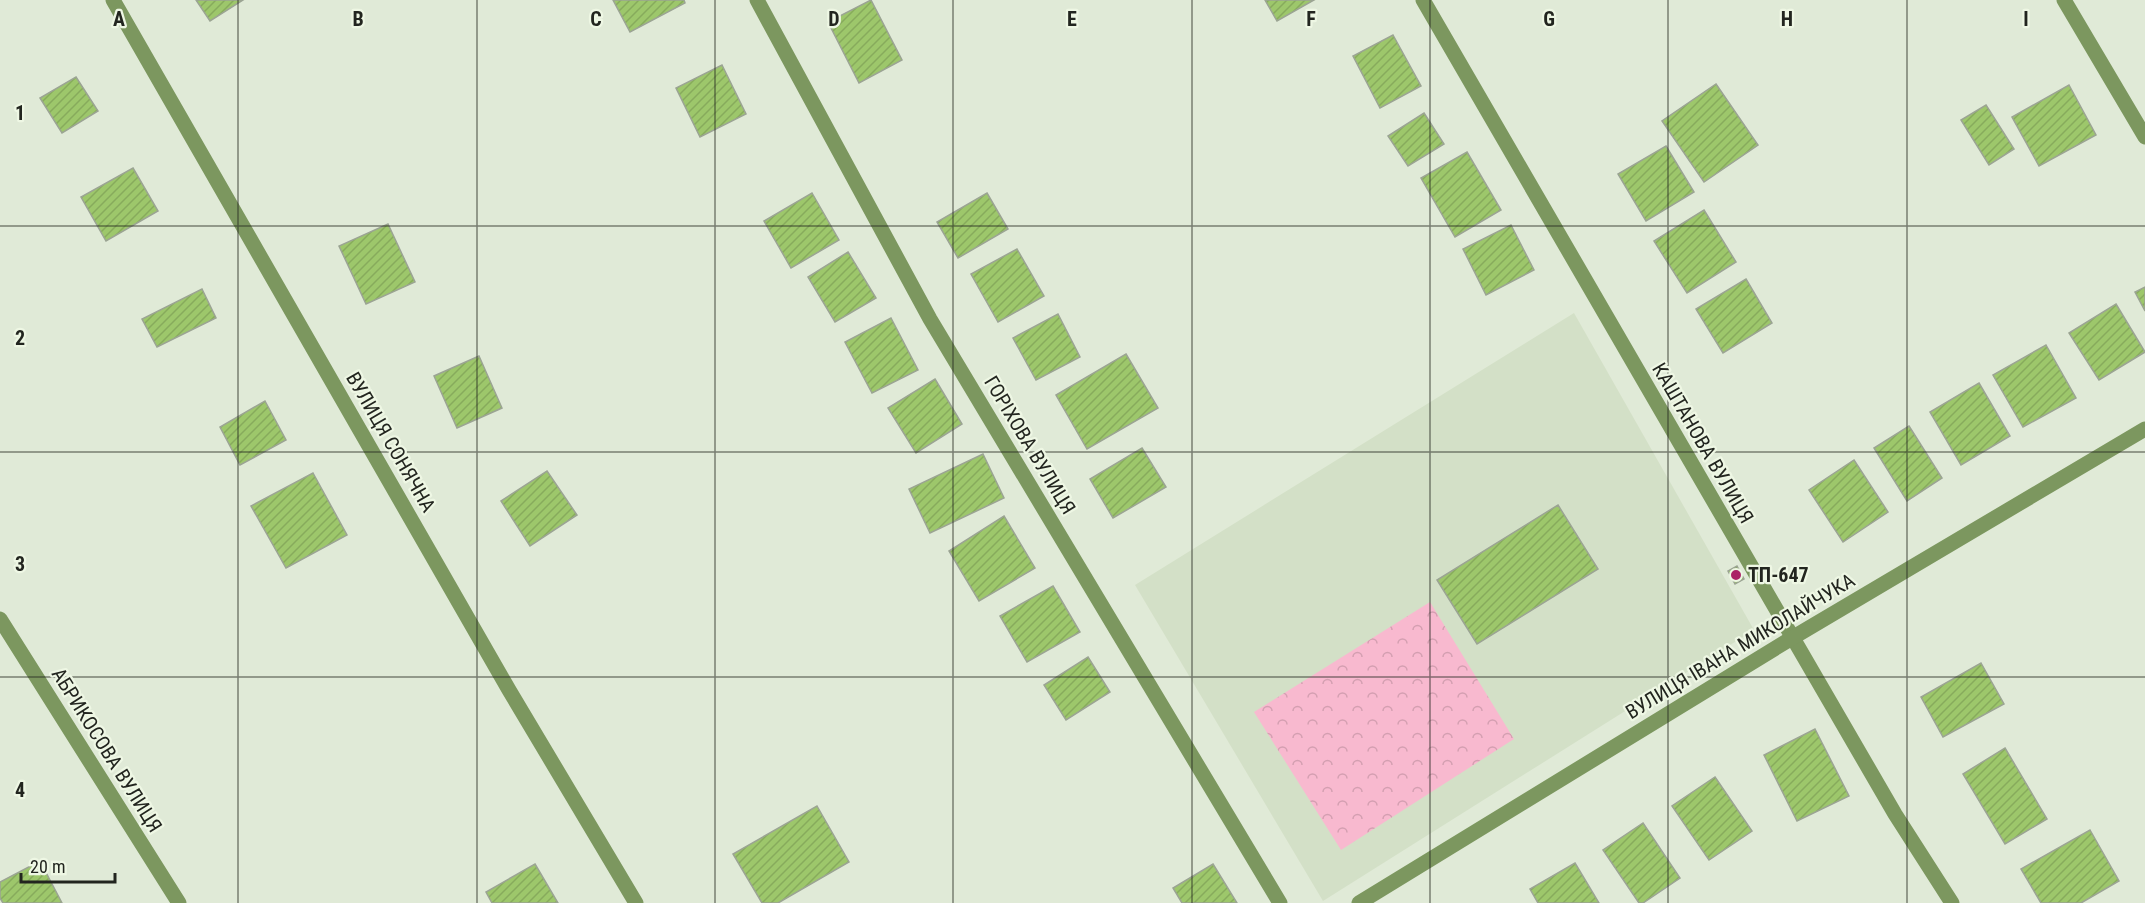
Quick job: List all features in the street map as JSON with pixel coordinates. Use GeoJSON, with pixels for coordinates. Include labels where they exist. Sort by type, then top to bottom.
{"type":"FeatureCollection","features":[{"type":"Feature","properties":{"kind":"street","name":"ВУЛИЦЯ СОНЯЧНА"},"geometry":{"type":"LineString","coordinates":[[113,0],[509,690],[636,903]]}},
{"type":"Feature","properties":{"kind":"street","name":"ГОРІХОВА ВУЛИЦЯ"},"geometry":{"type":"LineString","coordinates":[[757,0],[930,319],[1280,903]]}},
{"type":"Feature","properties":{"kind":"street","name":"КАШТАНОВА ВУЛИЦЯ"},"geometry":{"type":"LineString","coordinates":[[1423,0],[1895,814],[1952,903]]}},
{"type":"Feature","properties":{"kind":"street"},"geometry":{"type":"LineString","coordinates":[[2064,0],[2145,136]]}},
{"type":"Feature","properties":{"kind":"street","name":"ВУЛИЦЯ ІВАНА МИКОЛАЙЧУКА"},"geometry":{"type":"LineString","coordinates":[[1359,903],[1792,638],[2145,429]]}},
{"type":"Feature","properties":{"kind":"street","name":"АБРИКОСОВА ВУЛИЦЯ"},"geometry":{"type":"LineString","coordinates":[[0,619],[179,903]]}},
{"type":"Feature","properties":{"kind":"shaded area"},"geometry":{"type":"Polygon","coordinates":[[[1574,313],[1754,630],[1323,901],[1135,585],[1574,313]]]}},
{"type":"Feature","properties":{"kind":"green space"},"geometry":{"type":"Polygon","coordinates":[[[1430,602],[1514,739],[1341,850],[1254,712],[1430,602]]]}},
{"type":"Feature","properties":{"kind":"building"},"geometry":{"type":"Polygon","coordinates":[[[196,0],[243,0],[210,21],[196,0]]]}},
{"type":"Feature","properties":{"kind":"building"},"geometry":{"type":"Polygon","coordinates":[[[613,0],[684,0],[685,3],[630,32],[613,0]]]}},
{"type":"Feature","properties":{"kind":"building"},"geometry":{"type":"Polygon","coordinates":[[[871,0],[902,60],[859,83],[828,22],[871,0]]]}},
{"type":"Feature","properties":{"kind":"building"},"geometry":{"type":"Polygon","coordinates":[[[1265,0],[1314,0],[1277,21],[1265,0]]]}},
{"type":"Feature","properties":{"kind":"building"},"geometry":{"type":"Polygon","coordinates":[[[1393,35],[1421,86],[1380,108],[1353,56],[1393,35]]]}},
{"type":"Feature","properties":{"kind":"building"},"geometry":{"type":"Polygon","coordinates":[[[722,65],[746,114],[700,137],[676,88],[722,65]]]}},
{"type":"Feature","properties":{"kind":"building"},"geometry":{"type":"Polygon","coordinates":[[[76,77],[98,111],[62,133],[40,98],[76,77]]]}},
{"type":"Feature","properties":{"kind":"building"},"geometry":{"type":"Polygon","coordinates":[[[1716,84],[1758,145],[1704,182],[1662,121],[1716,84]]]}},
{"type":"Feature","properties":{"kind":"building"},"geometry":{"type":"Polygon","coordinates":[[[2069,85],[2096,135],[2039,166],[2012,117],[2069,85]]]}},
{"type":"Feature","properties":{"kind":"building"},"geometry":{"type":"Polygon","coordinates":[[[1986,105],[2014,149],[1989,165],[1961,120],[1986,105]]]}},
{"type":"Feature","properties":{"kind":"building"},"geometry":{"type":"Polygon","coordinates":[[[1424,113],[1444,144],[1408,166],[1388,136],[1424,113]]]}},
{"type":"Feature","properties":{"kind":"building"},"geometry":{"type":"Polygon","coordinates":[[[1666,146],[1694,192],[1646,221],[1618,174],[1666,146]]]}},
{"type":"Feature","properties":{"kind":"building"},"geometry":{"type":"Polygon","coordinates":[[[1467,152],[1501,210],[1455,237],[1421,178],[1467,152]]]}},
{"type":"Feature","properties":{"kind":"building"},"geometry":{"type":"Polygon","coordinates":[[[133,168],[158,211],[106,241],[81,197],[133,168]]]}},
{"type":"Feature","properties":{"kind":"building"},"geometry":{"type":"Polygon","coordinates":[[[812,193],[839,240],[791,268],[764,221],[812,193]]]}},
{"type":"Feature","properties":{"kind":"building"},"geometry":{"type":"Polygon","coordinates":[[[987,193],[1008,229],[958,258],[937,222],[987,193]]]}},
{"type":"Feature","properties":{"kind":"building"},"geometry":{"type":"Polygon","coordinates":[[[1704,210],[1736,262],[1687,293],[1654,241],[1704,210]]]}},
{"type":"Feature","properties":{"kind":"building"},"geometry":{"type":"Polygon","coordinates":[[[388,224],[415,282],[366,304],[339,246],[388,224]]]}},
{"type":"Feature","properties":{"kind":"building"},"geometry":{"type":"Polygon","coordinates":[[[1511,225],[1534,270],[1486,295],[1463,249],[1511,225]]]}},
{"type":"Feature","properties":{"kind":"building"},"geometry":{"type":"Polygon","coordinates":[[[1017,249],[1044,296],[998,322],[971,274],[1017,249]]]}},
{"type":"Feature","properties":{"kind":"building"},"geometry":{"type":"Polygon","coordinates":[[[848,252],[876,298],[835,322],[808,277],[848,252]]]}},
{"type":"Feature","properties":{"kind":"building"},"geometry":{"type":"Polygon","coordinates":[[[1746,279],[1772,323],[1723,353],[1696,309],[1746,279]]]}},
{"type":"Feature","properties":{"kind":"building"},"geometry":{"type":"Polygon","coordinates":[[[2145,287],[2145,311],[2135,292],[2145,287]]]}},
{"type":"Feature","properties":{"kind":"building"},"geometry":{"type":"Polygon","coordinates":[[[202,289],[216,318],[157,347],[142,319],[202,289]]]}},
{"type":"Feature","properties":{"kind":"building"},"geometry":{"type":"Polygon","coordinates":[[[2116,304],[2145,352],[2099,380],[2069,333],[2116,304]]]}},
{"type":"Feature","properties":{"kind":"building"},"geometry":{"type":"Polygon","coordinates":[[[1058,314],[1080,357],[1036,380],[1013,338],[1058,314]]]}},
{"type":"Feature","properties":{"kind":"building"},"geometry":{"type":"Polygon","coordinates":[[[891,318],[918,370],[872,393],[845,342],[891,318]]]}},
{"type":"Feature","properties":{"kind":"building"},"geometry":{"type":"Polygon","coordinates":[[[2046,345],[2076,398],[2023,427],[1993,375],[2046,345]]]}},
{"type":"Feature","properties":{"kind":"building"},"geometry":{"type":"Polygon","coordinates":[[[1126,354],[1158,408],[1087,449],[1056,395],[1126,354]]]}},
{"type":"Feature","properties":{"kind":"building"},"geometry":{"type":"Polygon","coordinates":[[[479,356],[502,408],[457,428],[434,376],[479,356]]]}},
{"type":"Feature","properties":{"kind":"building"},"geometry":{"type":"Polygon","coordinates":[[[935,379],[962,424],[916,453],[888,408],[935,379]]]}},
{"type":"Feature","properties":{"kind":"building"},"geometry":{"type":"Polygon","coordinates":[[[1979,383],[2010,436],[1961,465],[1930,412],[1979,383]]]}},
{"type":"Feature","properties":{"kind":"building"},"geometry":{"type":"Polygon","coordinates":[[[265,401],[286,440],[240,465],[220,427],[265,401]]]}},
{"type":"Feature","properties":{"kind":"building"},"geometry":{"type":"Polygon","coordinates":[[[1909,426],[1942,478],[1907,501],[1874,448],[1909,426]]]}},
{"type":"Feature","properties":{"kind":"building"},"geometry":{"type":"Polygon","coordinates":[[[1142,448],[1166,487],[1113,518],[1090,479],[1142,448]]]}},
{"type":"Feature","properties":{"kind":"building"},"geometry":{"type":"Polygon","coordinates":[[[983,454],[1004,498],[930,533],[909,489],[983,454]]]}},
{"type":"Feature","properties":{"kind":"building"},"geometry":{"type":"Polygon","coordinates":[[[1854,460],[1888,512],[1843,542],[1809,490],[1854,460]]]}},
{"type":"Feature","properties":{"kind":"building"},"geometry":{"type":"Polygon","coordinates":[[[547,471],[577,515],[530,546],[501,501],[547,471]]]}},
{"type":"Feature","properties":{"kind":"building"},"geometry":{"type":"Polygon","coordinates":[[[313,473],[347,535],[286,568],[251,506],[313,473]]]}},
{"type":"Feature","properties":{"kind":"building"},"geometry":{"type":"Polygon","coordinates":[[[1558,505],[1598,569],[1477,644],[1437,580],[1558,505]]]}},
{"type":"Feature","properties":{"kind":"building"},"geometry":{"type":"Polygon","coordinates":[[[1004,516],[1035,568],[979,601],[949,551],[1004,516]]]}},
{"type":"Feature","properties":{"kind":"building","name":"ТП-647"},"geometry":{"type":"Polygon","coordinates":[[[1737,566],[1744,579],[1735,584],[1728,571],[1737,566]]]}},
{"type":"Feature","properties":{"kind":"building"},"geometry":{"type":"Polygon","coordinates":[[[1053,586],[1080,632],[1027,662],[1000,616],[1053,586]]]}},
{"type":"Feature","properties":{"kind":"building"},"geometry":{"type":"Polygon","coordinates":[[[1088,657],[1110,692],[1066,720],[1044,685],[1088,657]]]}},
{"type":"Feature","properties":{"kind":"building"},"geometry":{"type":"Polygon","coordinates":[[[1981,663],[2004,704],[1943,737],[1921,697],[1981,663]]]}},
{"type":"Feature","properties":{"kind":"building"},"geometry":{"type":"Polygon","coordinates":[[[1815,729],[1849,796],[1797,821],[1764,755],[1815,729]]]}},
{"type":"Feature","properties":{"kind":"building"},"geometry":{"type":"Polygon","coordinates":[[[2005,748],[2047,819],[2005,844],[1963,774],[2005,748]]]}},
{"type":"Feature","properties":{"kind":"building"},"geometry":{"type":"Polygon","coordinates":[[[1715,777],[1752,831],[1709,860],[1672,806],[1715,777]]]}},
{"type":"Feature","properties":{"kind":"building"},"geometry":{"type":"Polygon","coordinates":[[[817,806],[849,862],[778,903],[762,903],[733,854],[817,806]]]}},
{"type":"Feature","properties":{"kind":"building"},"geometry":{"type":"Polygon","coordinates":[[[1643,823],[1680,878],[1643,903],[1639,903],[1603,850],[1643,823]]]}},
{"type":"Feature","properties":{"kind":"building"},"geometry":{"type":"Polygon","coordinates":[[[2090,830],[2119,881],[2081,903],[2041,903],[2021,869],[2090,830]]]}},
{"type":"Feature","properties":{"kind":"building"},"geometry":{"type":"Polygon","coordinates":[[[40,861],[62,903],[3,903],[0,898],[0,882],[40,861]]]}},
{"type":"Feature","properties":{"kind":"building"},"geometry":{"type":"Polygon","coordinates":[[[1575,863],[1599,903],[1538,903],[1530,889],[1575,863]]]}},
{"type":"Feature","properties":{"kind":"building"},"geometry":{"type":"Polygon","coordinates":[[[535,864],[558,903],[492,903],[486,892],[535,864]]]}},
{"type":"Feature","properties":{"kind":"building"},"geometry":{"type":"Polygon","coordinates":[[[1213,864],[1237,903],[1182,903],[1173,888],[1213,864]]]}},
{"type":"Feature","properties":{"kind":"place","name":"ТП-647"},"geometry":{"type":"Point","coordinates":[1736,575]}}]}
